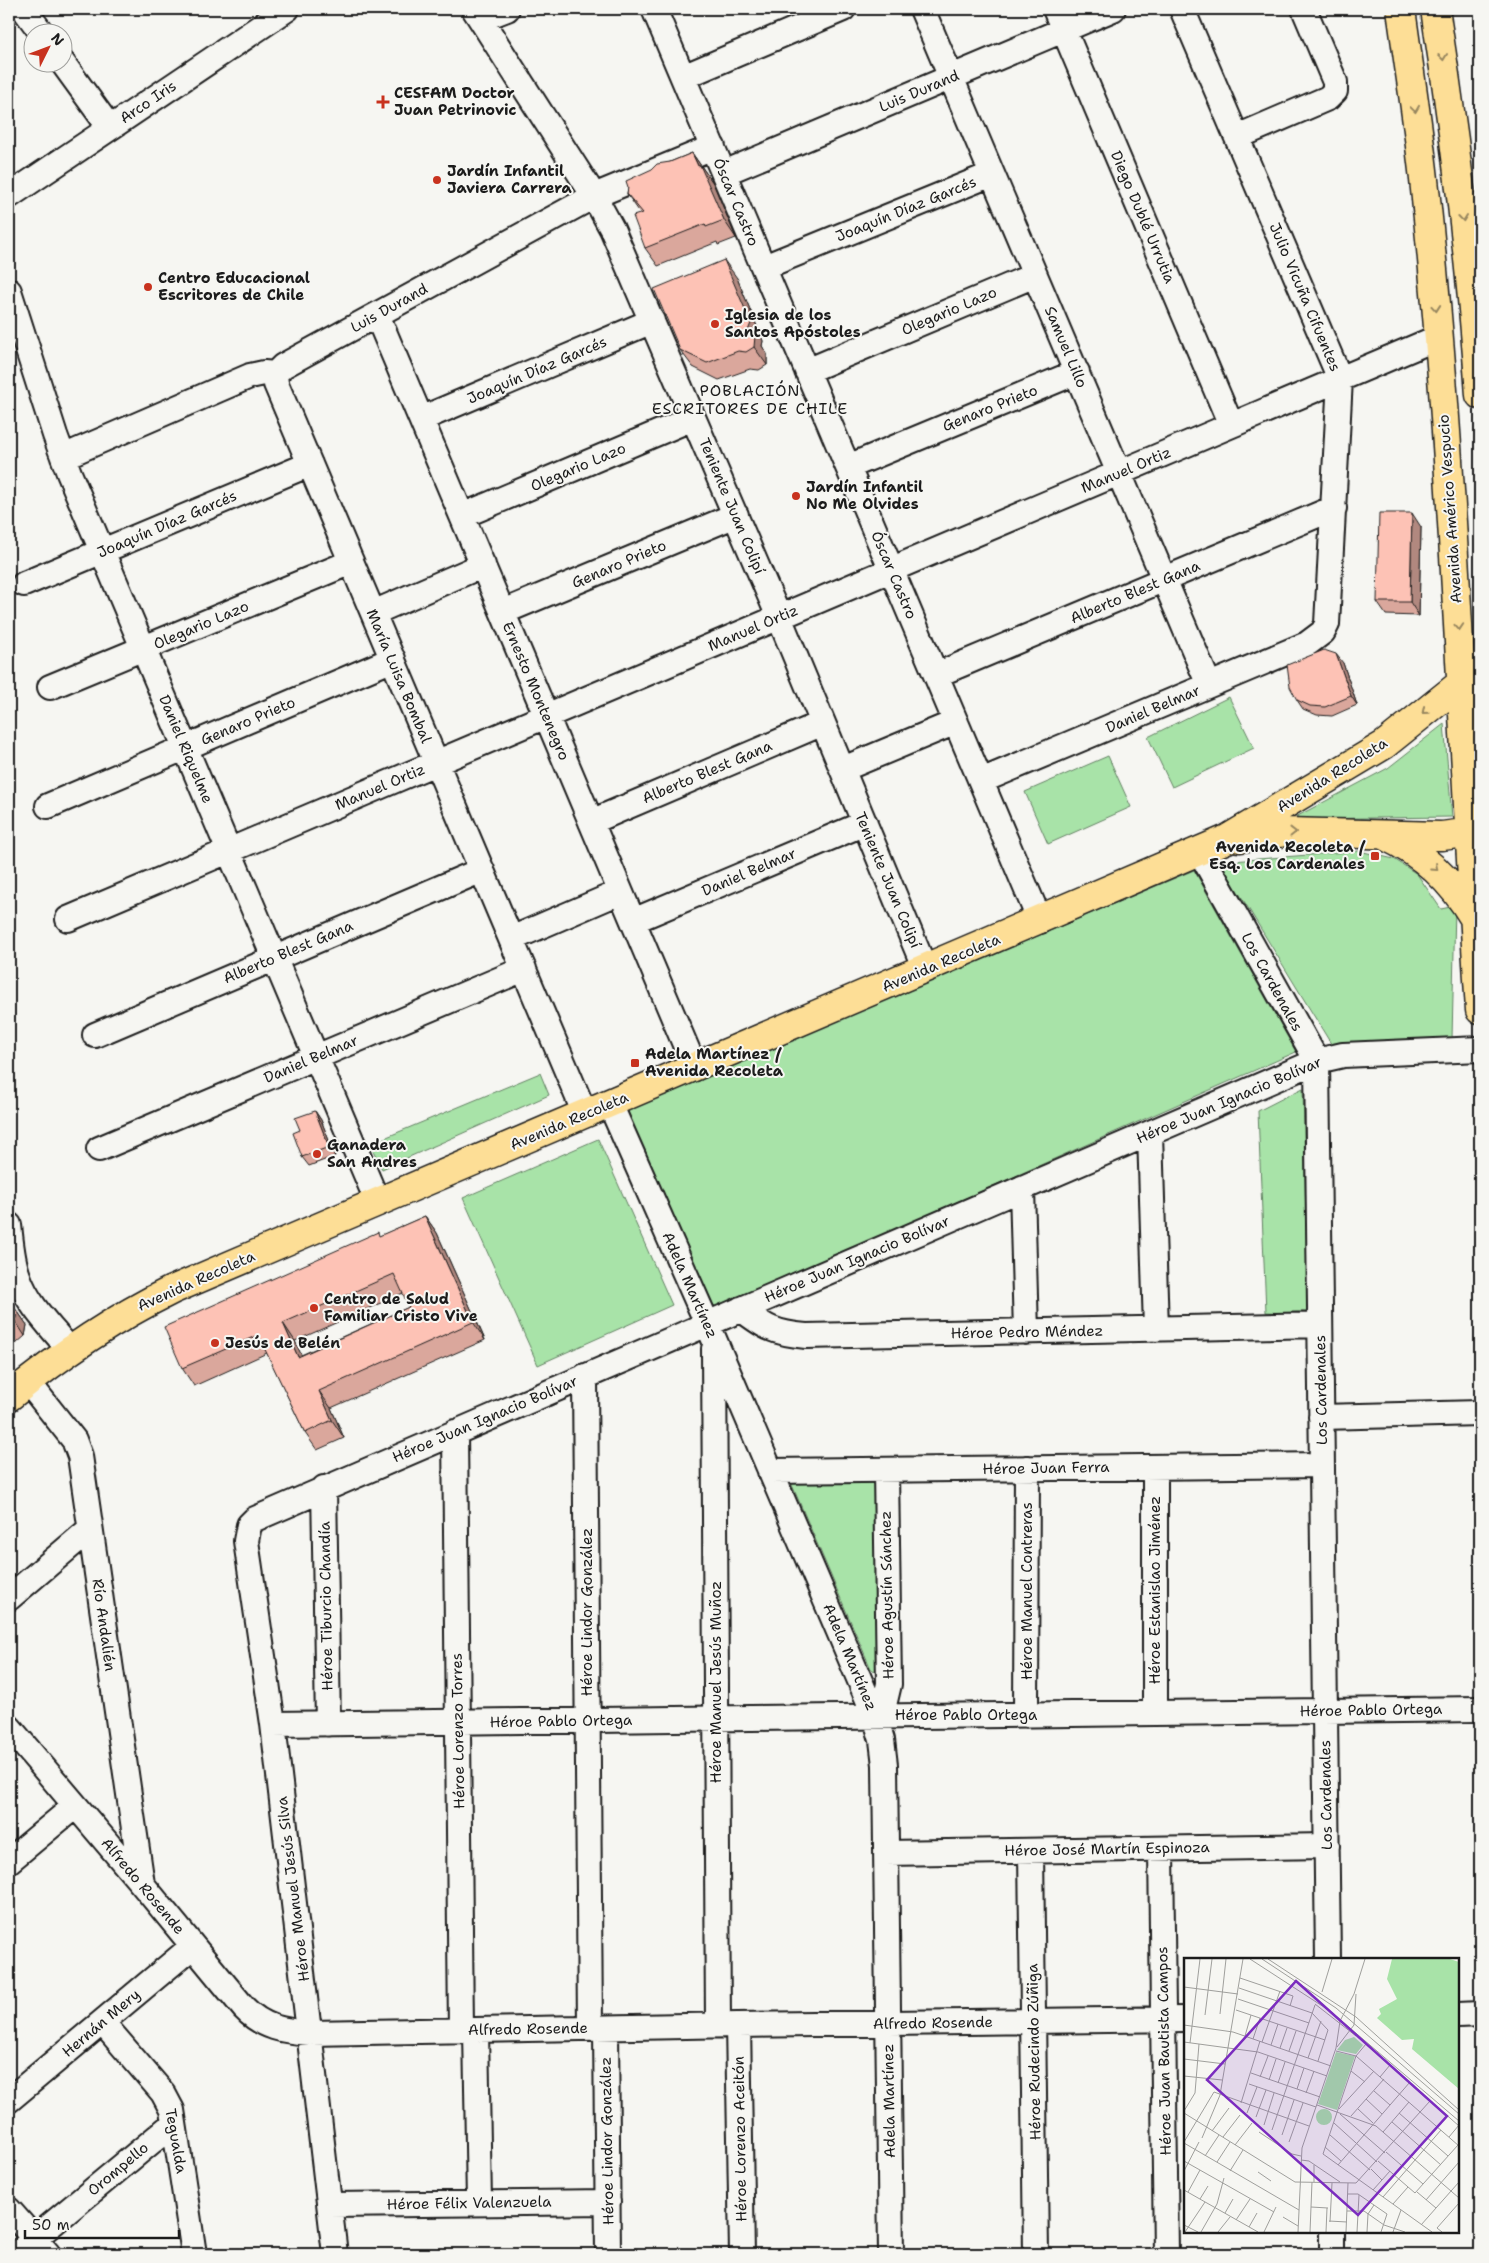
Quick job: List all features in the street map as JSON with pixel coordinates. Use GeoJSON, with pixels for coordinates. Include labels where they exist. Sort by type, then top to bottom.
{"type":"FeatureCollection","features":[{"type":"Feature","properties":{"kind":"main road","name":"Avenida Américo Vespucio"},"geometry":{"type":"LineString","coordinates":[[1400,9],[1425,186],[1438,337],[1474,672],[1474,918],[1480,1010]]}},
{"type":"Feature","properties":{"kind":"main road"},"geometry":{"type":"LineString","coordinates":[[1436,9],[1468,258],[1480,394]]}},
{"type":"Feature","properties":{"kind":"main road","name":"Avenida Recoleta"},"geometry":{"type":"LineString","coordinates":[[18,1389],[69,1349],[111,1322],[172,1290],[1040,921],[1227,839],[1370,754],[1474,672]]}},
{"type":"Feature","properties":{"kind":"main road","name":"Avenida Recoleta"},"geometry":{"type":"LineString","coordinates":[[1227,839],[1287,832],[1442,836],[1475,832]]}},
{"type":"Feature","properties":{"kind":"main road"},"geometry":{"type":"LineString","coordinates":[[1379,833],[1413,851],[1435,868],[1454,888],[1474,918]]}},
{"type":"Feature","properties":{"kind":"street"},"geometry":{"type":"LineString","coordinates":[[24,9],[34,22]]}},
{"type":"Feature","properties":{"kind":"street","name":"Arco Iris"},"geometry":{"type":"LineString","coordinates":[[9,196],[110,128],[258,17],[287,9]]}},
{"type":"Feature","properties":{"kind":"street"},"geometry":{"type":"LineString","coordinates":[[478,14],[506,9]]}},
{"type":"Feature","properties":{"kind":"street","name":"Óscar Castro"},"geometry":{"type":"LineString","coordinates":[[654,9],[1040,921]]}},
{"type":"Feature","properties":{"kind":"street"},"geometry":{"type":"LineString","coordinates":[[683,77],[843,9]]}},
{"type":"Feature","properties":{"kind":"street","name":"Samuel Lillo"},"geometry":{"type":"LineString","coordinates":[[922,9],[1209,685]]}},
{"type":"Feature","properties":{"kind":"street","name":"Luis Durand"},"geometry":{"type":"LineString","coordinates":[[724,173],[952,78],[1060,19],[1113,9]]}},
{"type":"Feature","properties":{"kind":"street","name":"Julio Vicuña Cifuentes"},"geometry":{"type":"LineString","coordinates":[[1182,9],[1340,379],[1329,614],[1323,632]]}},
{"type":"Feature","properties":{"kind":"street"},"geometry":{"type":"LineString","coordinates":[[1237,137],[1328,98],[1336,91],[1335,82],[1304,9]]}},
{"type":"Feature","properties":{"kind":"street","name":"Teniente Juan Colipí"},"geometry":{"type":"LineString","coordinates":[[478,14],[594,196],[612,229],[736,515],[926,969]]}},
{"type":"Feature","properties":{"kind":"street","name":"Diego Dublé Urrutia"},"geometry":{"type":"LineString","coordinates":[[1060,19],[1231,425]]}},
{"type":"Feature","properties":{"kind":"street"},"geometry":{"type":"LineString","coordinates":[[69,72],[110,128]]}},
{"type":"Feature","properties":{"kind":"street","name":"Luis Durand"},"geometry":{"type":"LineString","coordinates":[[275,374],[283,366],[594,196],[713,147]]}},
{"type":"Feature","properties":{"kind":"street","name":"Joaquín Díaz Garcés"},"geometry":{"type":"LineString","coordinates":[[764,267],[992,174]]}},
{"type":"Feature","properties":{"kind":"street","name":"Olegario Lazo"},"geometry":{"type":"LineString","coordinates":[[808,372],[1035,275]]}},
{"type":"Feature","properties":{"kind":"street","name":"Daniel Riquelme"},"geometry":{"type":"LineString","coordinates":[[9,291],[63,457],[378,1203]]}},
{"type":"Feature","properties":{"kind":"street","name":"Ernesto Montenegro"},"geometry":{"type":"LineString","coordinates":[[377,315],[695,1068]]}},
{"type":"Feature","properties":{"kind":"street","name":"Joaquín Díaz Garcés"},"geometry":{"type":"LineString","coordinates":[[421,419],[652,321]]}},
{"type":"Feature","properties":{"kind":"street","name":"Manuel Ortiz"},"geometry":{"type":"LineString","coordinates":[[68,919],[1438,337]]}},
{"type":"Feature","properties":{"kind":"street","name":"Genaro Prieto"},"geometry":{"type":"LineString","coordinates":[[848,467],[1076,372]]}},
{"type":"Feature","properties":{"kind":"street"},"geometry":{"type":"LineString","coordinates":[[63,457],[250,376],[264,373],[275,374]]}},
{"type":"Feature","properties":{"kind":"street","name":"María Luisa Bombal"},"geometry":{"type":"LineString","coordinates":[[275,374],[276,384],[585,1114]]}},
{"type":"Feature","properties":{"kind":"street","name":"Olegario Lazo"},"geometry":{"type":"LineString","coordinates":[[462,516],[694,418]]}},
{"type":"Feature","properties":{"kind":"street","name":"Joaquín Díaz Garcés"},"geometry":{"type":"LineString","coordinates":[[24,584],[310,464]]}},
{"type":"Feature","properties":{"kind":"street","name":"Alberto Blest Gana"},"geometry":{"type":"LineString","coordinates":[[936,676],[1334,508]]}},
{"type":"Feature","properties":{"kind":"street","name":"Genaro Prieto"},"geometry":{"type":"LineString","coordinates":[[503,612],[736,515]]}},
{"type":"Feature","properties":{"kind":"street","name":"Olegario Lazo"},"geometry":{"type":"LineString","coordinates":[[50,687],[351,562]]}},
{"type":"Feature","properties":{"kind":"street"},"geometry":{"type":"LineString","coordinates":[[373,613],[483,565]]}},
{"type":"Feature","properties":{"kind":"street","name":"Daniel Belmar"},"geometry":{"type":"LineString","coordinates":[[981,781],[1307,644],[1323,632]]}},
{"type":"Feature","properties":{"kind":"street","name":"Genaro Prieto"},"geometry":{"type":"LineString","coordinates":[[48,806],[392,659]]}},
{"type":"Feature","properties":{"kind":"street"},"geometry":{"type":"LineString","coordinates":[[843,769],[956,722]]}},
{"type":"Feature","properties":{"kind":"street","name":"Alberto Blest Gana"},"geometry":{"type":"LineString","coordinates":[[591,822],[823,723]]}},
{"type":"Feature","properties":{"kind":"street","name":"Daniel Belmar"},"geometry":{"type":"LineString","coordinates":[[633,921],[865,823]]}},
{"type":"Feature","properties":{"kind":"street","name":"Los Cardenales"},"geometry":{"type":"LineString","coordinates":[[1200,852],[1316,1061],[1328,1958]]}},
{"type":"Feature","properties":{"kind":"street","name":"Alberto Blest Gana"},"geometry":{"type":"LineString","coordinates":[[95,1035],[482,870]]}},
{"type":"Feature","properties":{"kind":"street"},"geometry":{"type":"LineString","coordinates":[[511,939],[620,892]]}},
{"type":"Feature","properties":{"kind":"street","name":"Daniel Belmar"},"geometry":{"type":"LineString","coordinates":[[99,1149],[524,969]]}},
{"type":"Feature","properties":{"kind":"street","name":"Héroe Juan Ignacio Bolívar"},"geometry":{"type":"LineString","coordinates":[[249,1525],[254,1519],[262,1515],[585,1376],[710,1331],[740,1309],[1316,1061],[1343,1055],[1480,1049]]}},
{"type":"Feature","properties":{"kind":"street","name":"Adela Martínez"},"geometry":{"type":"LineString","coordinates":[[610,1104],[710,1331],[875,1716],[882,1740],[886,1765],[891,2254]]}},
{"type":"Feature","properties":{"kind":"street"},"geometry":{"type":"LineString","coordinates":[[1150,1133],[1156,1329]]}},
{"type":"Feature","properties":{"kind":"street"},"geometry":{"type":"LineString","coordinates":[[1022,1188],[1026,1332]]}},
{"type":"Feature","properties":{"kind":"street"},"geometry":{"type":"LineString","coordinates":[[9,1226],[15,1265],[21,1283],[36,1307],[69,1349]]}},
{"type":"Feature","properties":{"kind":"street","name":"Héroe Pedro Méndez"},"geometry":{"type":"LineString","coordinates":[[740,1309],[765,1328],[784,1334],[806,1336],[1320,1326]]}},
{"type":"Feature","properties":{"kind":"street","name":"Héroe Manuel Jesús Muñoz"},"geometry":{"type":"LineString","coordinates":[[710,1331],[716,1719],[728,2025]]}},
{"type":"Feature","properties":{"kind":"street","name":"Héroe Lindor González"},"geometry":{"type":"LineString","coordinates":[[585,1376],[588,1720],[598,2028],[608,2202],[608,2254]]}},
{"type":"Feature","properties":{"kind":"street","name":"Río Andalién"},"geometry":{"type":"LineString","coordinates":[[18,1389],[74,1440],[78,1448],[142,1884]]}},
{"type":"Feature","properties":{"kind":"street"},"geometry":{"type":"LineString","coordinates":[[1321,1417],[1480,1413]]}},
{"type":"Feature","properties":{"kind":"street","name":"Héroe Lorenzo Torres"},"geometry":{"type":"LineString","coordinates":[[455,1432],[458,1722],[468,2030],[479,2203]]}},
{"type":"Feature","properties":{"kind":"street","name":"Héroe Juan Ferra"},"geometry":{"type":"LineString","coordinates":[[770,1471],[1322,1466]]}},
{"type":"Feature","properties":{"kind":"street","name":"Héroe Estanislao Jiménez"},"geometry":{"type":"LineString","coordinates":[[1154,1467],[1156,1713]]}},
{"type":"Feature","properties":{"kind":"street","name":"Héroe Manuel Contreras"},"geometry":{"type":"LineString","coordinates":[[1026,1714],[1027,1468]]}},
{"type":"Feature","properties":{"kind":"street","name":"Héroe Agustín Sánchez"},"geometry":{"type":"LineString","coordinates":[[875,1716],[885,1701],[888,1684],[886,1470]]}},
{"type":"Feature","properties":{"kind":"street","name":"Héroe Tiburcio Chandía"},"geometry":{"type":"LineString","coordinates":[[324,1488],[328,1724]]}},
{"type":"Feature","properties":{"kind":"street","name":"Héroe Manuel Jesús Silva"},"geometry":{"type":"LineString","coordinates":[[249,1525],[246,1541],[273,1724],[335,2254]]}},
{"type":"Feature","properties":{"kind":"street"},"geometry":{"type":"LineString","coordinates":[[9,1598],[90,1529]]}},
{"type":"Feature","properties":{"kind":"street","name":"Héroe Pablo Ortega"},"geometry":{"type":"LineString","coordinates":[[273,1724],[1480,1709]]}},
{"type":"Feature","properties":{"kind":"street","name":"Alfredo Rosende"},"geometry":{"type":"LineString","coordinates":[[9,1727],[252,2016],[274,2029],[310,2033],[1174,2019]]}},
{"type":"Feature","properties":{"kind":"street"},"geometry":{"type":"LineString","coordinates":[[9,1861],[76,1806]]}},
{"type":"Feature","properties":{"kind":"street","name":"Héroe José Martín Espinoza"},"geometry":{"type":"LineString","coordinates":[[886,1853],[1327,1846]]}},
{"type":"Feature","properties":{"kind":"street","name":"Héroe Juan Bautista Campos"},"geometry":{"type":"LineString","coordinates":[[1161,1848],[1174,2019],[1166,2254]]}},
{"type":"Feature","properties":{"kind":"street","name":"Héroe Rudecindo Zúñiga"},"geometry":{"type":"LineString","coordinates":[[1031,1851],[1036,2254]]}},
{"type":"Feature","properties":{"kind":"street","name":"Hernán Mery"},"geometry":{"type":"LineString","coordinates":[[9,2100],[193,1946]]}},
{"type":"Feature","properties":{"kind":"street"},"geometry":{"type":"LineString","coordinates":[[1459,2014],[1480,2014]]}},
{"type":"Feature","properties":{"kind":"street","name":"Tegualda"},"geometry":{"type":"LineString","coordinates":[[102,2022],[163,2093],[172,2110],[194,2254]]}},
{"type":"Feature","properties":{"kind":"street","name":"Héroe Lorenzo Aceitón"},"geometry":{"type":"LineString","coordinates":[[728,2025],[742,2254]]}},
{"type":"Feature","properties":{"kind":"street","name":"Orompello"},"geometry":{"type":"LineString","coordinates":[[16,2254],[41,2247],[174,2123]]}},
{"type":"Feature","properties":{"kind":"street","name":"Héroe Félix Valenzuela"},"geometry":{"type":"LineString","coordinates":[[330,2205],[608,2202]]}},
{"type":"Feature","properties":{"kind":"street"},"geometry":{"type":"LineString","coordinates":[[9,2210],[41,2247]]}},
{"type":"Feature","properties":{"kind":"street"},"geometry":{"type":"LineString","coordinates":[[1332,2233],[1332,2254]]}},
{"type":"Feature","properties":{"kind":"green space"},"geometry":{"type":"Polygon","coordinates":[[[1229,697],[1254,748],[1172,787],[1148,737],[1229,697]]]}},
{"type":"Feature","properties":{"kind":"green space"},"geometry":{"type":"Polygon","coordinates":[[[1444,724],[1452,817],[1292,819],[1388,768],[1444,724]]]}},
{"type":"Feature","properties":{"kind":"green space"},"geometry":{"type":"Polygon","coordinates":[[[1108,756],[1131,807],[1048,844],[1025,792],[1108,756]]]}},
{"type":"Feature","properties":{"kind":"green space"},"geometry":{"type":"Polygon","coordinates":[[[1359,851],[1394,859],[1417,874],[1441,909],[1455,906],[1452,1039],[1333,1047],[1220,862],[1359,851]]]}},
{"type":"Feature","properties":{"kind":"green space"},"geometry":{"type":"Polygon","coordinates":[[[1194,870],[1296,1052],[715,1309],[626,1110],[1194,870]]]}},
{"type":"Feature","properties":{"kind":"green space"},"geometry":{"type":"Polygon","coordinates":[[[540,1073],[549,1095],[382,1169],[370,1144],[540,1073]]]}},
{"type":"Feature","properties":{"kind":"green space"},"geometry":{"type":"Polygon","coordinates":[[[1303,1088],[1308,1314],[1266,1312],[1258,1111],[1303,1088]]]}},
{"type":"Feature","properties":{"kind":"green space"},"geometry":{"type":"Polygon","coordinates":[[[598,1139],[672,1305],[538,1365],[463,1198],[598,1139]]]}},
{"type":"Feature","properties":{"kind":"green space"},"geometry":{"type":"Polygon","coordinates":[[[789,1478],[871,1482],[879,1491],[881,1674],[871,1669],[789,1478]]]}},
{"type":"Feature","properties":{"kind":"building"},"geometry":{"type":"Polygon","coordinates":[[[692,153],[698,166],[700,165],[724,220],[706,227],[705,224],[645,248],[633,216],[643,213],[627,194],[628,187],[626,181],[652,169],[657,164],[670,162],[692,153]]]}},
{"type":"Feature","properties":{"kind":"building","name":"Iglesia de los Santos Apóstoles"},"geometry":{"type":"Polygon","coordinates":[[[724,260],[751,323],[748,331],[755,336],[754,347],[746,352],[738,351],[707,363],[680,350],[654,289],[724,260]]]}},
{"type":"Feature","properties":{"kind":"building"},"geometry":{"type":"Polygon","coordinates":[[[1379,513],[1412,513],[1410,602],[1377,602],[1379,513]]]}},
{"type":"Feature","properties":{"kind":"building"},"geometry":{"type":"Polygon","coordinates":[[[1324,650],[1336,654],[1351,696],[1325,707],[1310,706],[1297,700],[1290,687],[1287,665],[1324,650]]]}},
{"type":"Feature","properties":{"kind":"building"},"geometry":{"type":"Polygon","coordinates":[[[315,1111],[329,1147],[302,1157],[293,1133],[300,1130],[295,1118],[315,1111]]]}},
{"type":"Feature","properties":{"kind":"building","name":"Centro de Salud Familiar Cristo Vive"},"geometry":{"type":"Polygon","coordinates":[[[425,1216],[473,1322],[319,1391],[332,1420],[305,1433],[258,1335],[182,1368],[164,1327],[378,1232],[379,1236],[425,1216]],[[394,1274],[283,1323],[298,1357],[409,1307],[394,1274]]]}},
{"type":"Feature","properties":{"kind":"building"},"geometry":{"type":"Polygon","coordinates":[[[9,1302],[18,1312],[16,1322],[9,1328],[9,1302]]]}},
{"type":"Feature","properties":{"kind":"place","name":"CESFAM Doctor Juan Petrinovic"},"geometry":{"type":"Point","coordinates":[383,102]}},
{"type":"Feature","properties":{"kind":"place","name":"Jardín Infantil Javiera Carrera"},"geometry":{"type":"Point","coordinates":[437,180]}},
{"type":"Feature","properties":{"kind":"place","name":"Centro Educacional Escritores de Chile"},"geometry":{"type":"Point","coordinates":[148,287]}},
{"type":"Feature","properties":{"kind":"place","name":"Iglesia de los Santos Apóstoles"},"geometry":{"type":"Point","coordinates":[715,324]}},
{"type":"Feature","properties":{"kind":"place","name":"Jardín Infantil No Me Olvides"},"geometry":{"type":"Point","coordinates":[796,496]}},
{"type":"Feature","properties":{"kind":"place","name":"Avenida Recoleta / Esq. Los Cardenales"},"geometry":{"type":"Point","coordinates":[1375,856]}},
{"type":"Feature","properties":{"kind":"place","name":"Adela Martínez / Avenida Recoleta"},"geometry":{"type":"Point","coordinates":[635,1063]}},
{"type":"Feature","properties":{"kind":"place","name":"Ganadera San Andres"},"geometry":{"type":"Point","coordinates":[317,1154]}},
{"type":"Feature","properties":{"kind":"place","name":"Centro de Salud Familiar Cristo Vive"},"geometry":{"type":"Point","coordinates":[314,1308]}},
{"type":"Feature","properties":{"kind":"place","name":"Jesús de Belén"},"geometry":{"type":"Point","coordinates":[215,1343]}},
{"type":"Feature","properties":{"kind":"district","name":"POBLACIÓN ESCRITORES DE CHILE"},"geometry":{"type":"Point","coordinates":[750,399]}}]}
